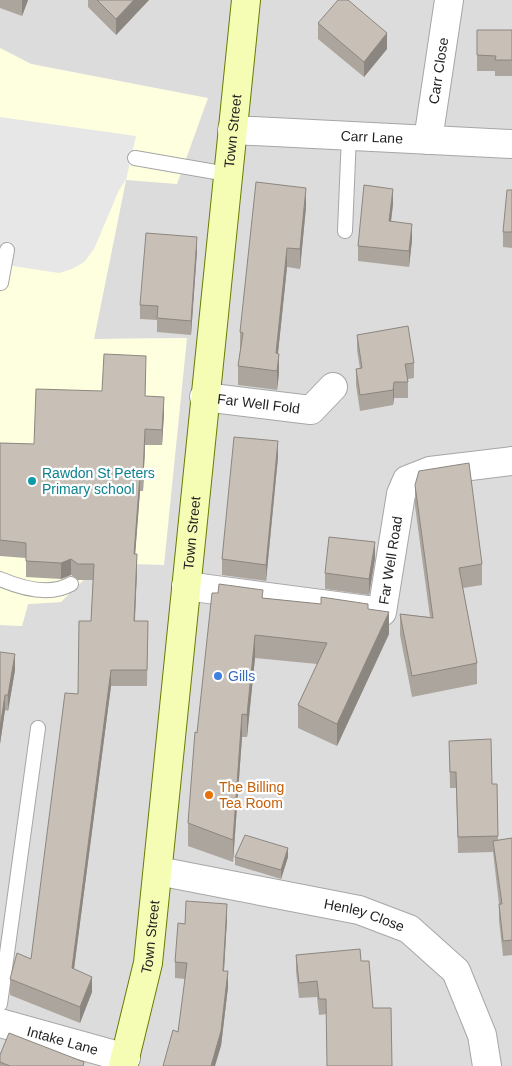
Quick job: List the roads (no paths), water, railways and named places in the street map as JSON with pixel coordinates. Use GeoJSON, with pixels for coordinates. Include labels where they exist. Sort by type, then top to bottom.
{"type":"FeatureCollection","features":[{"type":"Feature","properties":{"kind":"street","name":"Town Street"},"geometry":{"type":"LineString","coordinates":[[124,1062],[148,963],[204,397],[246,0]]}},
{"type":"Feature","properties":{"kind":"street","name":"Carr Close"},"geometry":{"type":"LineString","coordinates":[[428,140],[449,0]]}},
{"type":"Feature","properties":{"kind":"street","name":"Carr Lane"},"geometry":{"type":"LineString","coordinates":[[232,130],[512,144]]}},
{"type":"Feature","properties":{"kind":"street","name":"Far Well Fold"},"geometry":{"type":"LineString","coordinates":[[204,397],[311,410],[333,387]]}},
{"type":"Feature","properties":{"kind":"street","name":"Far Well Road"},"geometry":{"type":"LineString","coordinates":[[186,586],[382,612],[401,494],[407,480],[430,471],[512,461]]}},
{"type":"Feature","properties":{"kind":"street","name":"Henley Close"},"geometry":{"type":"LineString","coordinates":[[158,871],[358,910],[409,930],[456,971],[482,1035],[487,1066]]}},
{"type":"Feature","properties":{"kind":"street","name":"Intake Lane"},"geometry":{"type":"LineString","coordinates":[[0,1024],[124,1062]]}},
{"type":"Feature","properties":{"kind":"lane"},"geometry":{"type":"LineString","coordinates":[[345,231],[349,135]]}},
{"type":"Feature","properties":{"kind":"lane"},"geometry":{"type":"LineString","coordinates":[[135,158],[227,174]]}},
{"type":"Feature","properties":{"kind":"lane"},"geometry":{"type":"LineString","coordinates":[[1,283],[6,250]]}},
{"type":"Feature","properties":{"kind":"lane"},"geometry":{"type":"LineString","coordinates":[[0,579],[29,589],[55,590],[71,584]]}},
{"type":"Feature","properties":{"kind":"lane"},"geometry":{"type":"LineString","coordinates":[[0,1004],[38,728]]}},
{"type":"Feature","properties":{"kind":"place","name":"Rawdon St Peters Primary school"},"geometry":{"type":"Point","coordinates":[32,481]}},
{"type":"Feature","properties":{"kind":"place","name":"Gills"},"geometry":{"type":"Point","coordinates":[218,676]}},
{"type":"Feature","properties":{"kind":"place","name":"The Billing Tea Room"},"geometry":{"type":"Point","coordinates":[209,795]}}]}
